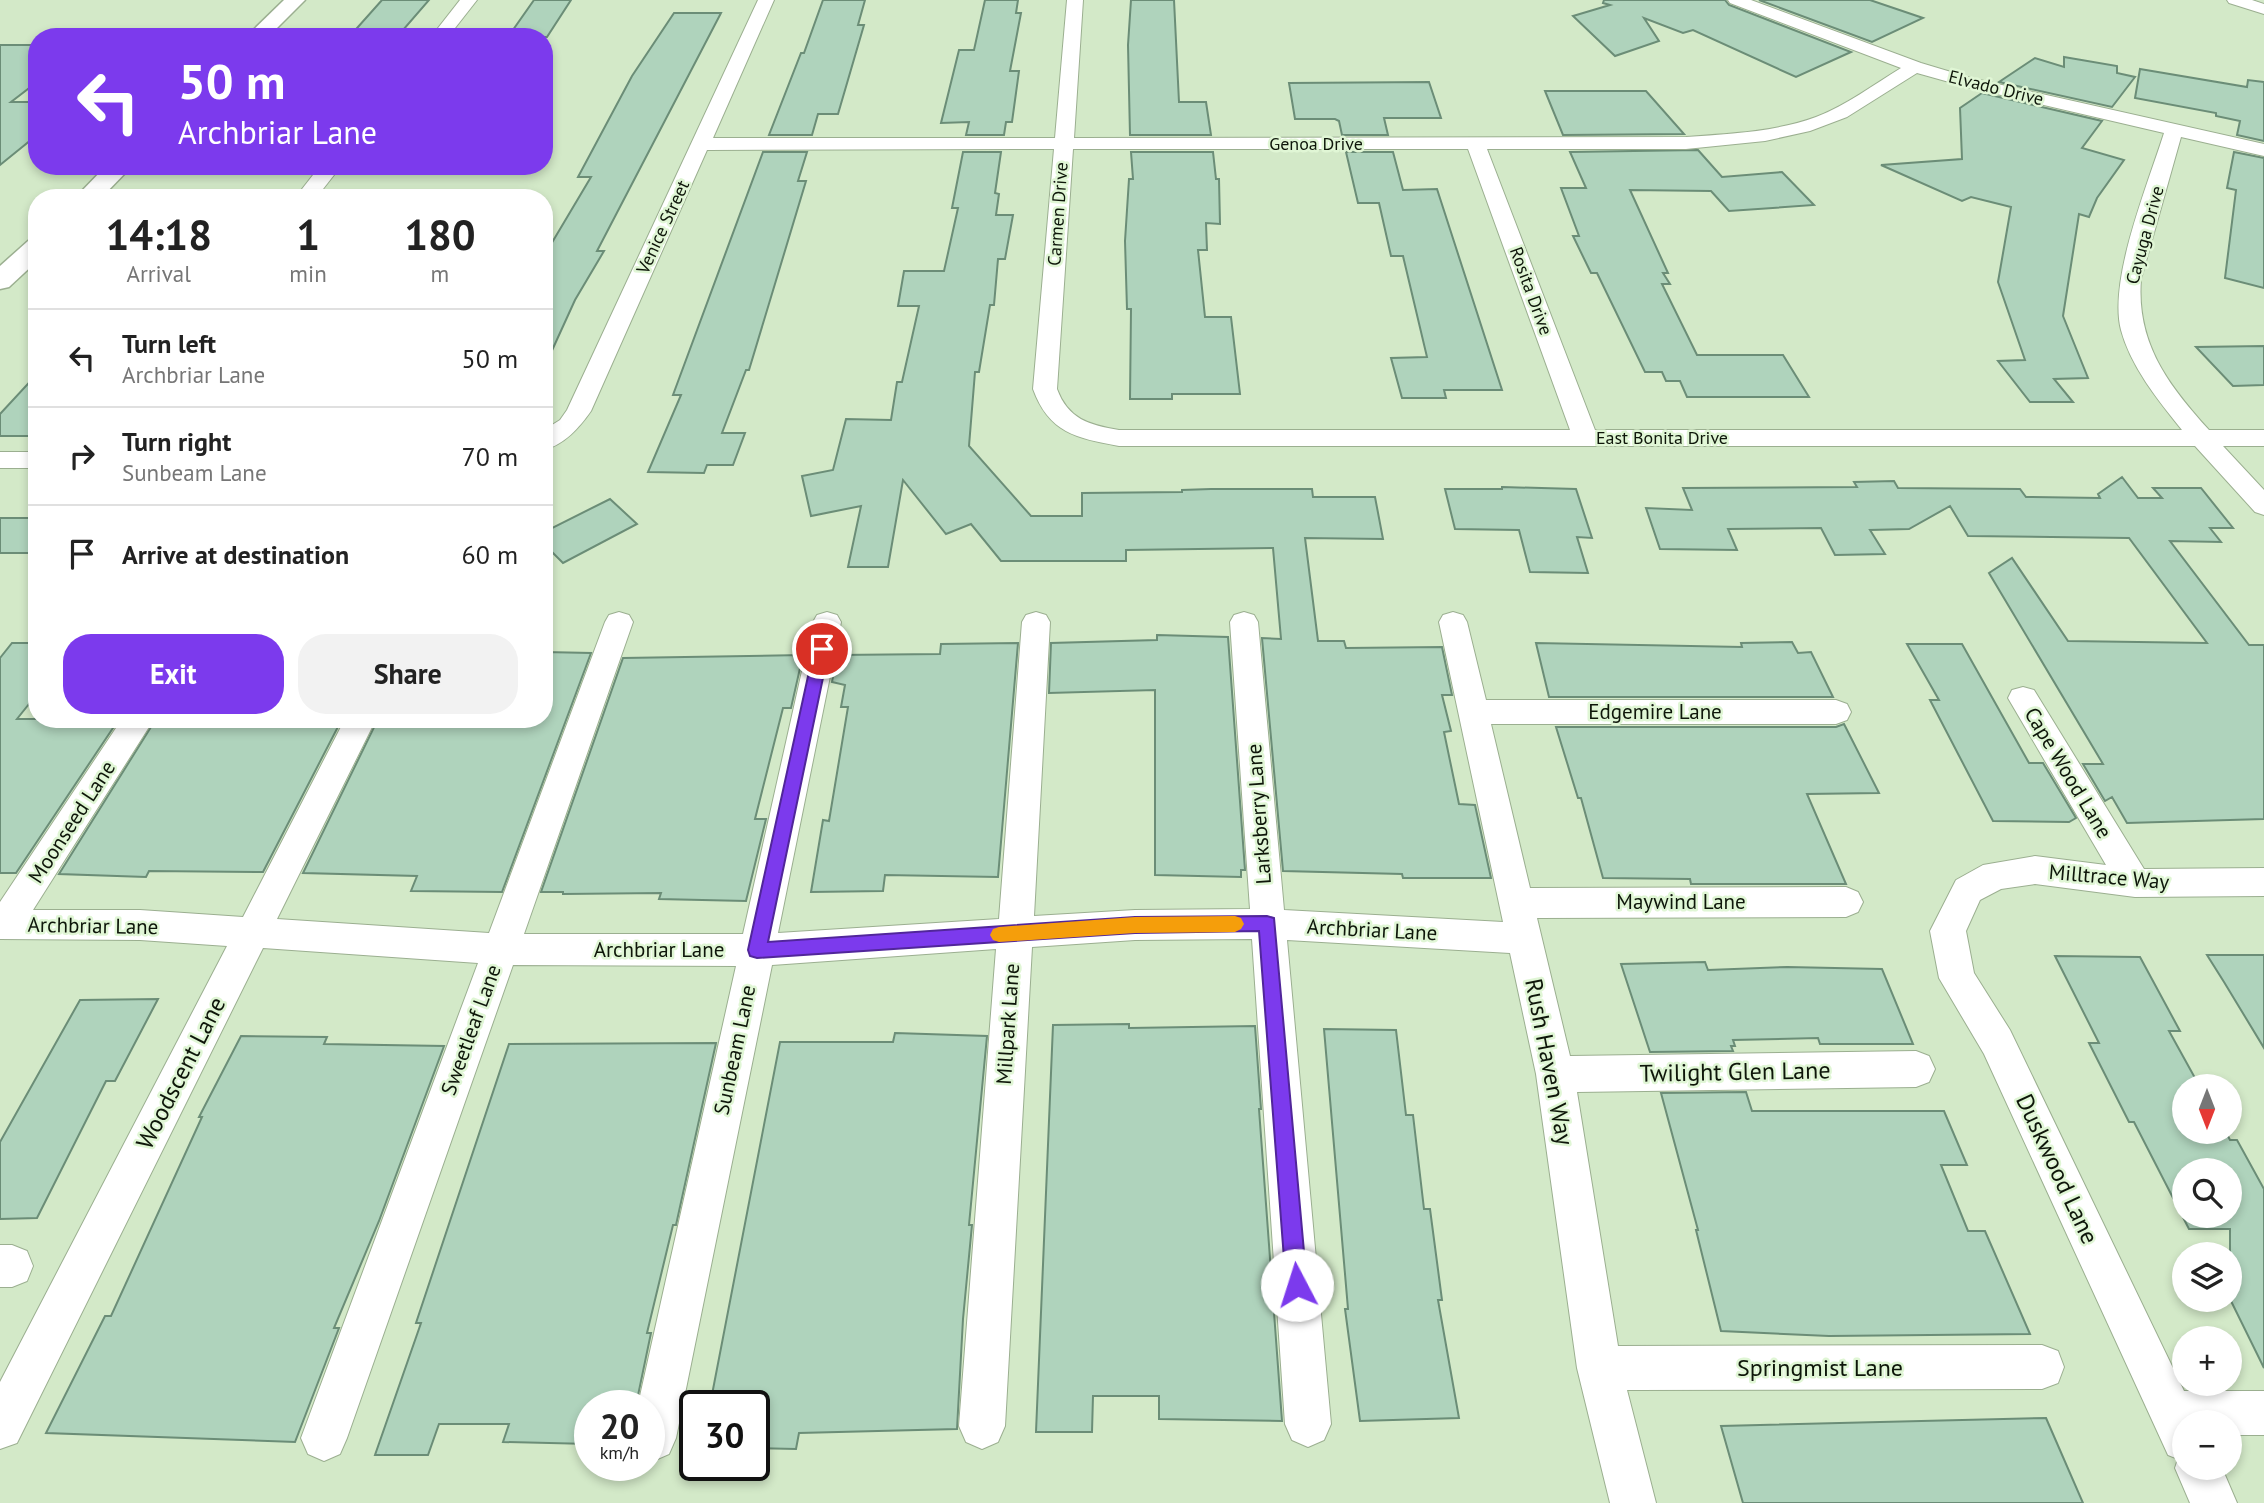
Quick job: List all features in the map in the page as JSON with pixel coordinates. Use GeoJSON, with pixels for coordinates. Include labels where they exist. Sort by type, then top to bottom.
{"type":"FeatureCollection","features":[{"type":"Feature","properties":{"kind":"street"},"geometry":{"type":"LineString","coordinates":[[265,28],[295,0]]}},
{"type":"Feature","properties":{"kind":"street"},"geometry":{"type":"LineString","coordinates":[[446,28],[469,0]]}},
{"type":"Feature","properties":{"kind":"street","name":"Venice Street"},"geometry":{"type":"LineString","coordinates":[[553,436],[569,425],[579,411],[766,0]]}},
{"type":"Feature","properties":{"kind":"street","name":"Carmen Drive"},"geometry":{"type":"LineString","coordinates":[[1064,421],[1050,408],[1045,389],[1076,0]]}},
{"type":"Feature","properties":{"kind":"street","name":"Elvado Drive"},"geometry":{"type":"LineString","coordinates":[[1736,0],[1915,67],[1967,82],[2264,150]]}},
{"type":"Feature","properties":{"kind":"street"},"geometry":{"type":"LineString","coordinates":[[2235,0],[2264,9]]}},
{"type":"Feature","properties":{"kind":"street","name":"Genoa Drive"},"geometry":{"type":"LineString","coordinates":[[701,144],[1686,143],[1767,135],[1805,126],[1839,113],[1915,67]]}},
{"type":"Feature","properties":{"kind":"street","name":"Cayuga Drive"},"geometry":{"type":"LineString","coordinates":[[2174,129],[2130,279],[2128,305],[2134,337],[2148,366],[2167,395],[2264,506]]}},
{"type":"Feature","properties":{"kind":"street","name":"Rosita Drive"},"geometry":{"type":"LineString","coordinates":[[1476,144],[1585,438]]}},
{"type":"Feature","properties":{"kind":"street"},"geometry":{"type":"LineString","coordinates":[[96,189],[111,175]]}},
{"type":"Feature","properties":{"kind":"street"},"geometry":{"type":"LineString","coordinates":[[312,189],[324,175]]}},
{"type":"Feature","properties":{"kind":"street"},"geometry":{"type":"LineString","coordinates":[[0,281],[28,255]]}},
{"type":"Feature","properties":{"kind":"street","name":"East Bonita Drive"},"geometry":{"type":"LineString","coordinates":[[1064,421],[1087,433],[1119,438],[2264,438]]}},
{"type":"Feature","properties":{"kind":"street"},"geometry":{"type":"LineString","coordinates":[[0,460],[28,460]]}},
{"type":"Feature","properties":{"kind":"street","name":"Sweetleaf Lane"},"geometry":{"type":"LineString","coordinates":[[324,1438],[619,622]]}},
{"type":"Feature","properties":{"kind":"street","name":"Sunbeam Lane"},"geometry":{"type":"LineString","coordinates":[[663,1390],[827,622]]}},
{"type":"Feature","properties":{"kind":"street","name":"Millpark Lane"},"geometry":{"type":"LineString","coordinates":[[982,1426],[1035,622]]}},
{"type":"Feature","properties":{"kind":"street","name":"Larksberry Lane"},"geometry":{"type":"LineString","coordinates":[[1244,622],[1308,1424]]}},
{"type":"Feature","properties":{"kind":"street","name":"Rush Haven Way"},"geometry":{"type":"LineString","coordinates":[[1453,622],[1555,1074],[1599,1368],[1633,1503]]}},
{"type":"Feature","properties":{"kind":"street","name":"Cape Wood Lane"},"geometry":{"type":"LineString","coordinates":[[2024,698],[2134,883]]}},
{"type":"Feature","properties":{"kind":"street","name":"Edgemire Lane"},"geometry":{"type":"LineString","coordinates":[[1474,712],[1836,712]]}},
{"type":"Feature","properties":{"kind":"street","name":"Moonseed Lane"},"geometry":{"type":"LineString","coordinates":[[4,925],[133,728]]}},
{"type":"Feature","properties":{"kind":"street","name":"Woodscent Lane"},"geometry":{"type":"LineString","coordinates":[[1,1427],[356,728]]}},
{"type":"Feature","properties":{"kind":"street","name":"Milltrace Way"},"geometry":{"type":"LineString","coordinates":[[1962,899],[1968,891],[1995,875],[2035,870],[2134,883],[2264,882]]}},
{"type":"Feature","properties":{"kind":"street","name":"Duskwood Lane"},"geometry":{"type":"LineString","coordinates":[[1962,899],[1948,931],[1957,978],[1997,1042],[2172,1413]]}},
{"type":"Feature","properties":{"kind":"street","name":"Maywind Lane"},"geometry":{"type":"LineString","coordinates":[[1520,920],[1846,902]]}},
{"type":"Feature","properties":{"kind":"street","name":"Archbriar Lane"},"geometry":{"type":"LineString","coordinates":[[4,925],[140,925],[500,949],[757,950],[1135,925],[1520,920]]}},
{"type":"Feature","properties":{"kind":"street","name":"Twilight Glen Lane"},"geometry":{"type":"LineString","coordinates":[[1555,1074],[1916,1069]]}},
{"type":"Feature","properties":{"kind":"street","name":"Springmist Lane"},"geometry":{"type":"LineString","coordinates":[[1599,1368],[2042,1367]]}},
{"type":"Feature","properties":{"kind":"street"},"geometry":{"type":"LineString","coordinates":[[2242,1416],[2264,1413]]}},
{"type":"Feature","properties":{"kind":"street"},"geometry":{"type":"LineString","coordinates":[[2203,1480],[2214,1503]]}},
{"type":"Feature","properties":{"kind":"building"},"geometry":{"type":"Polygon","coordinates":[[[382,0],[429,0],[405,28],[357,28],[382,0]]]}},
{"type":"Feature","properties":{"kind":"building"},"geometry":{"type":"Polygon","coordinates":[[[534,0],[571,0],[553,28],[514,28],[534,0]]]}},
{"type":"Feature","properties":{"kind":"building"},"geometry":{"type":"Polygon","coordinates":[[[823,0],[865,0],[858,25],[864,25],[838,114],[818,114],[812,135],[769,135],[801,53],[804,53],[823,0]]]}},
{"type":"Feature","properties":{"kind":"building"},"geometry":{"type":"Polygon","coordinates":[[[985,0],[1018,0],[1016,13],[1021,13],[1010,71],[1019,71],[1012,122],[1006,122],[1004,135],[966,135],[969,122],[941,123],[959,50],[974,50],[985,0]]]}},
{"type":"Feature","properties":{"kind":"building"},"geometry":{"type":"Polygon","coordinates":[[[1131,0],[1174,0],[1179,102],[1206,102],[1211,135],[1130,135],[1128,45],[1131,0]]]}},
{"type":"Feature","properties":{"kind":"building"},"geometry":{"type":"Polygon","coordinates":[[[1604,0],[1725,0],[1729,5],[1851,52],[1796,77],[1693,30],[1683,33],[1644,18],[1659,41],[1615,56],[1573,16],[1610,5],[1603,3],[1604,0]]]}},
{"type":"Feature","properties":{"kind":"building"},"geometry":{"type":"Polygon","coordinates":[[[1759,0],[1870,0],[1923,18],[1872,42],[1759,0]]]}},
{"type":"Feature","properties":{"kind":"building"},"geometry":{"type":"Polygon","coordinates":[[[674,13],[721,13],[597,251],[604,251],[575,300],[553,348],[553,241],[591,177],[578,177],[632,76],[674,13]]]}},
{"type":"Feature","properties":{"kind":"building"},"geometry":{"type":"Polygon","coordinates":[[[0,45],[28,45],[28,89],[11,102],[28,102],[28,142],[0,165],[0,45]]]}},
{"type":"Feature","properties":{"kind":"building"},"geometry":{"type":"Polygon","coordinates":[[[2064,57],[2117,66],[2117,73],[2135,77],[2112,107],[1999,82],[2035,58],[2064,67],[2064,57]]]}},
{"type":"Feature","properties":{"kind":"building"},"geometry":{"type":"Polygon","coordinates":[[[2140,69],[2247,87],[2248,80],[2264,82],[2264,141],[2237,135],[2240,121],[2216,116],[2216,113],[2135,98],[2140,69]]]}},
{"type":"Feature","properties":{"kind":"building"},"geometry":{"type":"Polygon","coordinates":[[[1429,82],[1441,118],[1384,118],[1388,135],[1342,135],[1339,121],[1335,119],[1295,119],[1289,83],[1429,82]]]}},
{"type":"Feature","properties":{"kind":"building"},"geometry":{"type":"Polygon","coordinates":[[[1545,91],[1646,91],[1684,134],[1563,135],[1545,91]]]}},
{"type":"Feature","properties":{"kind":"building"},"geometry":{"type":"Polygon","coordinates":[[[1982,93],[2102,121],[2082,148],[2124,160],[2097,198],[2089,217],[2079,214],[2063,316],[2088,378],[2054,379],[2073,402],[2030,402],[1998,361],[2025,360],[1998,282],[2011,207],[1971,197],[1962,201],[1881,165],[1962,159],[1960,108],[1982,93]]]}},
{"type":"Feature","properties":{"kind":"building"},"geometry":{"type":"Polygon","coordinates":[[[1698,150],[1722,177],[1782,172],[1814,205],[1729,211],[1711,191],[1630,190],[1668,273],[1663,273],[1670,284],[1662,284],[1697,355],[1783,355],[1809,397],[1687,397],[1680,381],[1666,381],[1662,372],[1645,372],[1597,273],[1591,273],[1573,236],[1579,236],[1561,188],[1586,188],[1570,152],[1698,150]]]}},
{"type":"Feature","properties":{"kind":"building"},"geometry":{"type":"Polygon","coordinates":[[[763,152],[807,152],[798,181],[806,181],[749,370],[746,370],[722,433],[745,433],[733,465],[707,465],[704,473],[648,472],[681,395],[673,395],[763,152]]]}},
{"type":"Feature","properties":{"kind":"building"},"geometry":{"type":"Polygon","coordinates":[[[963,152],[1001,152],[995,193],[999,194],[996,215],[1013,215],[1005,259],[998,259],[994,305],[990,305],[979,372],[975,372],[969,446],[1031,516],[1082,516],[1082,493],[1312,489],[1313,497],[1375,497],[1383,539],[1305,538],[1318,641],[1344,641],[1346,648],[1442,647],[1452,695],[1442,695],[1451,731],[1444,732],[1459,804],[1475,805],[1491,878],[1403,878],[1402,874],[1283,871],[1262,638],[1281,639],[1273,548],[1126,550],[1126,561],[1001,561],[971,524],[946,534],[903,480],[888,567],[848,567],[861,506],[811,516],[802,476],[833,470],[846,419],[891,420],[897,382],[902,382],[919,306],[898,306],[904,271],[944,271],[958,208],[952,208],[963,152]]]}},
{"type":"Feature","properties":{"kind":"building"},"geometry":{"type":"Polygon","coordinates":[[[1131,152],[1213,152],[1216,179],[1219,179],[1220,224],[1206,223],[1207,250],[1198,250],[1205,317],[1231,317],[1240,394],[1172,394],[1172,399],[1130,399],[1131,309],[1127,309],[1125,241],[1129,179],[1133,179],[1131,152]]]}},
{"type":"Feature","properties":{"kind":"building"},"geometry":{"type":"Polygon","coordinates":[[[1346,152],[1393,152],[1403,190],[1437,189],[1502,390],[1444,390],[1446,398],[1402,398],[1391,358],[1427,357],[1403,256],[1391,256],[1379,203],[1358,203],[1346,152]]]}},
{"type":"Feature","properties":{"kind":"building"},"geometry":{"type":"Polygon","coordinates":[[[2234,152],[2264,158],[2264,288],[2225,278],[2236,190],[2227,188],[2234,152]]]}},
{"type":"Feature","properties":{"kind":"building"},"geometry":{"type":"Polygon","coordinates":[[[2264,346],[2264,385],[2233,386],[2196,347],[2264,346]]]}},
{"type":"Feature","properties":{"kind":"building"},"geometry":{"type":"Polygon","coordinates":[[[28,384],[28,436],[0,436],[0,414],[28,384]]]}},
{"type":"Feature","properties":{"kind":"building"},"geometry":{"type":"Polygon","coordinates":[[[2122,477],[2138,498],[2162,498],[2153,488],[2201,488],[2233,528],[2210,528],[2221,542],[2170,541],[2249,645],[2264,645],[2264,819],[2127,823],[2112,797],[2105,801],[2083,764],[2103,764],[1989,573],[2012,558],[2068,641],[2207,643],[2129,538],[1968,536],[1950,506],[1909,529],[1870,530],[1885,554],[1835,555],[1821,528],[1728,529],[1737,550],[1660,549],[1646,508],[1692,510],[1683,488],[1857,487],[1854,482],[1894,481],[1898,488],[2020,489],[2026,497],[2100,498],[2098,494],[2122,477]]]}},
{"type":"Feature","properties":{"kind":"building"},"geometry":{"type":"Polygon","coordinates":[[[1445,489],[1576,489],[1592,538],[1577,537],[1588,573],[1530,572],[1519,530],[1455,529],[1445,489]]]}},
{"type":"Feature","properties":{"kind":"building"},"geometry":{"type":"Polygon","coordinates":[[[610,499],[637,524],[563,563],[553,553],[553,528],[610,499]]]}},
{"type":"Feature","properties":{"kind":"building"},"geometry":{"type":"Polygon","coordinates":[[[0,518],[28,518],[28,553],[0,553],[0,518]]]}},
{"type":"Feature","properties":{"kind":"building"},"geometry":{"type":"Polygon","coordinates":[[[1157,635],[1228,637],[1245,870],[1241,870],[1241,877],[1155,875],[1155,690],[1049,693],[1051,643],[1157,640],[1157,635]]]}},
{"type":"Feature","properties":{"kind":"building"},"geometry":{"type":"Polygon","coordinates":[[[1792,642],[1798,653],[1811,652],[1833,697],[1549,697],[1536,643],[1742,647],[1741,643],[1792,642]]]}},
{"type":"Feature","properties":{"kind":"building"},"geometry":{"type":"Polygon","coordinates":[[[12,643],[28,643],[28,705],[17,719],[28,719],[28,728],[113,728],[16,873],[0,873],[0,658],[12,643]]]}},
{"type":"Feature","properties":{"kind":"building"},"geometry":{"type":"Polygon","coordinates":[[[1018,643],[998,877],[885,875],[883,891],[811,892],[823,820],[829,821],[848,707],[841,707],[845,685],[832,682],[837,655],[940,654],[941,644],[1018,643]]]}},
{"type":"Feature","properties":{"kind":"building"},"geometry":{"type":"Polygon","coordinates":[[[1907,644],[1962,644],[2029,763],[2043,763],[2076,818],[2069,822],[1993,821],[1930,700],[1939,700],[1907,644]]]}},
{"type":"Feature","properties":{"kind":"building"},"geometry":{"type":"Polygon","coordinates":[[[553,652],[591,653],[502,892],[411,891],[417,876],[303,873],[374,728],[553,728],[553,652]]]}},
{"type":"Feature","properties":{"kind":"building"},"geometry":{"type":"Polygon","coordinates":[[[803,655],[791,708],[783,708],[755,819],[766,819],[746,901],[659,899],[661,893],[541,892],[623,658],[803,655]]]}},
{"type":"Feature","properties":{"kind":"building"},"geometry":{"type":"Polygon","coordinates":[[[1844,724],[1879,793],[1807,794],[1846,884],[1691,884],[1690,879],[1603,878],[1581,798],[1578,798],[1556,727],[1836,727],[1844,724]]]}},
{"type":"Feature","properties":{"kind":"building"},"geometry":{"type":"Polygon","coordinates":[[[150,728],[337,728],[263,872],[149,871],[146,877],[59,874],[150,728]]]}},
{"type":"Feature","properties":{"kind":"building"},"geometry":{"type":"Polygon","coordinates":[[[2207,955],[2264,955],[2264,1048],[2224,982],[2207,955]]]}},
{"type":"Feature","properties":{"kind":"building"},"geometry":{"type":"Polygon","coordinates":[[[2055,956],[2140,957],[2180,1031],[2169,1031],[2193,1074],[2172,1074],[2172,1144],[2239,1144],[2264,1189],[2264,1368],[2236,1312],[2242,1312],[2242,1242],[2230,1242],[2230,1229],[2188,1228],[2242,1228],[2242,1158],[2172,1158],[2172,1196],[2134,1122],[2129,1122],[2089,1043],[2099,1043],[2055,956]]]}},
{"type":"Feature","properties":{"kind":"building"},"geometry":{"type":"Polygon","coordinates":[[[1705,962],[1708,970],[1787,967],[1882,969],[1913,1044],[1820,1044],[1818,1038],[1733,1040],[1733,1051],[1650,1052],[1621,964],[1705,962]]]}},
{"type":"Feature","properties":{"kind":"building"},"geometry":{"type":"Polygon","coordinates":[[[158,999],[115,1081],[106,1081],[37,1218],[0,1219],[0,1142],[80,1000],[158,999]]]}},
{"type":"Feature","properties":{"kind":"building"},"geometry":{"type":"Polygon","coordinates":[[[1129,1024],[1129,1028],[1255,1026],[1282,1421],[1159,1419],[1159,1396],[1093,1396],[1092,1432],[1036,1432],[1053,1025],[1129,1024]]]}},
{"type":"Feature","properties":{"kind":"building"},"geometry":{"type":"Polygon","coordinates":[[[1324,1029],[1396,1030],[1406,1115],[1413,1115],[1424,1209],[1430,1209],[1442,1300],[1438,1300],[1459,1418],[1360,1421],[1345,1309],[1348,1309],[1324,1029]]]}},
{"type":"Feature","properties":{"kind":"building"},"geometry":{"type":"Polygon","coordinates":[[[895,1033],[987,1036],[969,1225],[972,1225],[957,1429],[799,1433],[796,1449],[770,1448],[770,1390],[713,1390],[780,1042],[893,1042],[895,1033]]]}},
{"type":"Feature","properties":{"kind":"building"},"geometry":{"type":"Polygon","coordinates":[[[241,1036],[327,1037],[324,1044],[444,1046],[379,1221],[334,1328],[339,1328],[295,1442],[46,1433],[105,1316],[111,1316],[202,1117],[199,1117],[241,1036]]]}},
{"type":"Feature","properties":{"kind":"building"},"geometry":{"type":"Polygon","coordinates":[[[716,1043],[676,1225],[673,1225],[647,1333],[651,1333],[639,1390],[574,1390],[574,1444],[503,1442],[509,1424],[439,1424],[428,1455],[375,1455],[421,1323],[416,1323],[509,1044],[716,1043]]]}},
{"type":"Feature","properties":{"kind":"building"},"geometry":{"type":"Polygon","coordinates":[[[1746,1092],[1752,1111],[1944,1111],[1967,1165],[1941,1165],[1968,1231],[1985,1231],[2030,1334],[1829,1336],[1721,1331],[1698,1230],[1661,1093],[1746,1092]]]}},
{"type":"Feature","properties":{"kind":"building"},"geometry":{"type":"Polygon","coordinates":[[[2046,1418],[2083,1503],[1743,1503],[1721,1426],[2046,1418]]]}},
{"type":"Feature","properties":{"kind":"slow traffic"},"geometry":{"type":"LineString","coordinates":[[999,935],[1135,925],[1235,924]]}},
{"type":"Feature","properties":{"kind":"route"},"geometry":{"type":"LineString","coordinates":[[822,649],[757,950],[1135,925],[1267,924],[1297,1285]]}}]}
